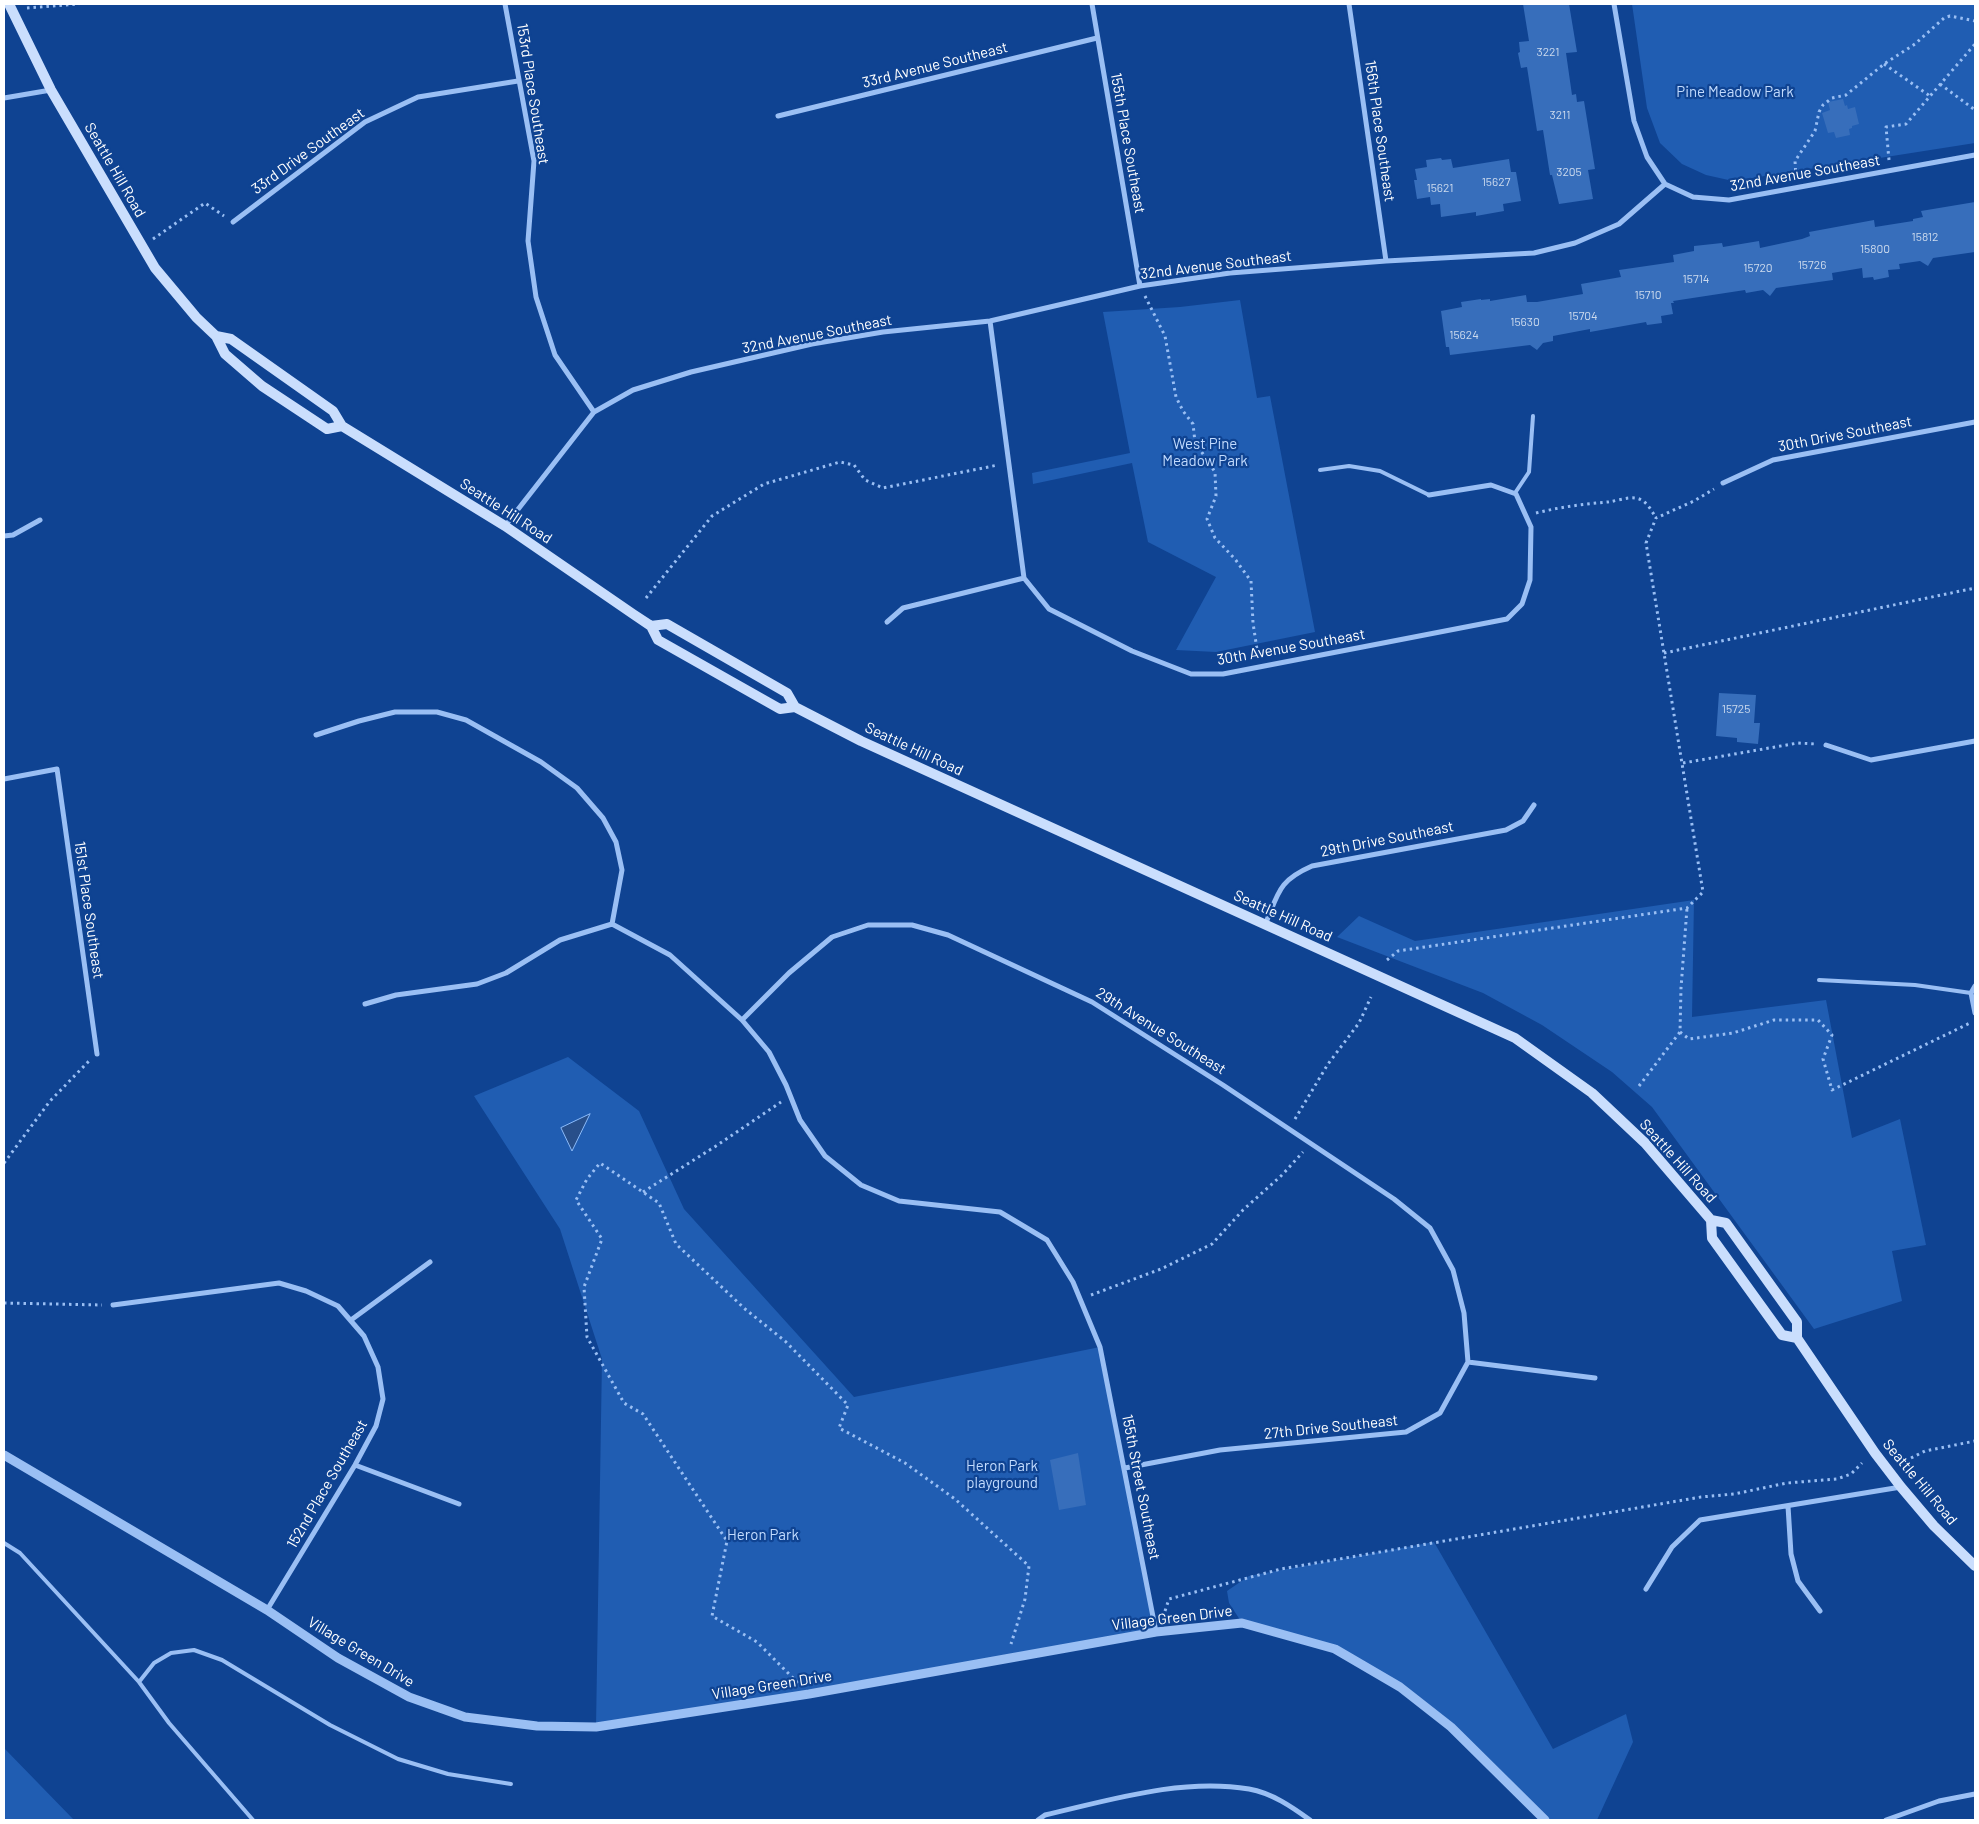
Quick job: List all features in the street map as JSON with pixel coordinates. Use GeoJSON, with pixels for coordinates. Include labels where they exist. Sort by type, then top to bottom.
{"type":"FeatureCollection","features":[{"type":"Feature","properties":{"kind":"main road","name":"Seattle Hill Road"},"geometry":{"type":"LineString","coordinates":[[10,6],[52,90],[155,268],[196,317],[216,336],[225,354],[262,386],[326,429],[342,426]]}},
{"type":"Feature","properties":{"kind":"main road","name":"Seattle Hill Road"},"geometry":{"type":"LineString","coordinates":[[216,336],[231,339],[333,411],[342,426],[505,526],[651,626],[658,640],[780,709],[795,707]]}},
{"type":"Feature","properties":{"kind":"main road","name":"Seattle Hill Road"},"geometry":{"type":"LineString","coordinates":[[651,626],[667,624],[786,692],[795,707],[861,741],[1515,1038],[1592,1093],[1646,1143],[1711,1220],[1712,1238],[1782,1335],[1797,1338]]}},
{"type":"Feature","properties":{"kind":"main road","name":"Seattle Hill Road"},"geometry":{"type":"LineString","coordinates":[[1711,1220],[1726,1223],[1763,1274],[1797,1322],[1797,1338],[1901,1488],[1934,1526],[1975,1566]]}},
{"type":"Feature","properties":{"kind":"street","name":"153rd Place Southeast"},"geometry":{"type":"LineString","coordinates":[[505,4],[534,161],[528,241],[536,297],[555,355],[594,412]]}},
{"type":"Feature","properties":{"kind":"street","name":"155th Place Southeast"},"geometry":{"type":"LineString","coordinates":[[1092,4],[1140,286]]}},
{"type":"Feature","properties":{"kind":"street","name":"156th Place Southeast"},"geometry":{"type":"LineString","coordinates":[[1349,4],[1386,261]]}},
{"type":"Feature","properties":{"kind":"street"},"geometry":{"type":"LineString","coordinates":[[1614,4],[1634,121],[1647,157],[1665,184]]}},
{"type":"Feature","properties":{"kind":"street","name":"33rd Avenue Southeast"},"geometry":{"type":"LineString","coordinates":[[778,116],[1097,38]]}},
{"type":"Feature","properties":{"kind":"street","name":"33rd Drive Southeast"},"geometry":{"type":"LineString","coordinates":[[233,222],[365,122],[418,96],[518,81]]}},
{"type":"Feature","properties":{"kind":"street"},"geometry":{"type":"LineString","coordinates":[[4,98],[52,90]]}},
{"type":"Feature","properties":{"kind":"street","name":"32nd Avenue Southeast"},"geometry":{"type":"LineString","coordinates":[[505,526],[594,412],[634,390],[681,375],[794,348],[883,332],[990,321],[1140,286],[1230,273],[1386,261],[1534,253],[1575,243],[1619,224],[1665,184],[1693,197],[1729,200],[1975,155]]}},
{"type":"Feature","properties":{"kind":"street"},"geometry":{"type":"LineString","coordinates":[[888,622],[903,608],[1024,578],[990,321]]}},
{"type":"Feature","properties":{"kind":"street","name":"30th Drive Southeast"},"geometry":{"type":"LineString","coordinates":[[1723,483],[1773,460],[1975,422]]}},
{"type":"Feature","properties":{"kind":"street"},"geometry":{"type":"LineString","coordinates":[[1429,495],[1491,485],[1515,494],[1526,516]]}},
{"type":"Feature","properties":{"kind":"street","name":"30th Avenue Southeast"},"geometry":{"type":"LineString","coordinates":[[1024,578],[1049,608],[1132,651],[1191,674],[1224,674],[1490,624],[1507,619],[1522,604],[1530,580],[1531,527],[1526,516]]}},
{"type":"Feature","properties":{"kind":"street"},"geometry":{"type":"LineString","coordinates":[[4,536],[13,535],[40,520]]}},
{"type":"Feature","properties":{"kind":"street"},"geometry":{"type":"LineString","coordinates":[[316,735],[395,712],[437,712],[466,720],[541,762],[577,788],[603,818],[616,842],[622,870],[612,924],[560,940],[506,973],[476,984],[396,995],[365,1004]]}},
{"type":"Feature","properties":{"kind":"street"},"geometry":{"type":"LineString","coordinates":[[1826,745],[1871,760],[1975,741]]}},
{"type":"Feature","properties":{"kind":"street","name":"151st Place Southeast"},"geometry":{"type":"LineString","coordinates":[[4,779],[57,769],[97,1054]]}},
{"type":"Feature","properties":{"kind":"street","name":"29th Drive Southeast"},"geometry":{"type":"LineString","coordinates":[[1266,925],[1282,884],[1297,872],[1312,866],[1506,830],[1523,821],[1534,804]]}},
{"type":"Feature","properties":{"kind":"street","name":"155th Street Southeast"},"geometry":{"type":"LineString","coordinates":[[612,924],[670,956],[742,1020],[769,1052],[800,1120],[825,1156],[861,1185],[899,1201],[1000,1212],[1047,1240],[1073,1282],[1100,1347],[1156,1632]]}},
{"type":"Feature","properties":{"kind":"street","name":"29th Avenue Southeast"},"geometry":{"type":"LineString","coordinates":[[742,1020],[790,973],[832,937],[868,925],[912,925],[948,935],[1092,1002],[1311,1143],[1394,1199],[1430,1228],[1453,1270],[1464,1313],[1468,1362]]}},
{"type":"Feature","properties":{"kind":"street"},"geometry":{"type":"LineString","coordinates":[[1975,986],[1971,993],[1975,1013]]}},
{"type":"Feature","properties":{"kind":"street"},"geometry":{"type":"LineString","coordinates":[[351,1320],[430,1262]]}},
{"type":"Feature","properties":{"kind":"street","name":"152nd Place Southeast"},"geometry":{"type":"LineString","coordinates":[[113,1305],[279,1283],[306,1291],[338,1306],[364,1336],[378,1367],[383,1399],[376,1426],[355,1465],[267,1610]]}},
{"type":"Feature","properties":{"kind":"street"},"geometry":{"type":"LineString","coordinates":[[1468,1362],[1595,1378]]}},
{"type":"Feature","properties":{"kind":"street","name":"27th Drive Southeast"},"geometry":{"type":"LineString","coordinates":[[1125,1468],[1220,1450],[1406,1432],[1440,1413],[1468,1362]]}},
{"type":"Feature","properties":{"kind":"street","name":"Village Green Drive"},"geometry":{"type":"LineString","coordinates":[[4,1455],[267,1610],[338,1658],[409,1697],[465,1717],[537,1726],[596,1727],[808,1694],[1156,1632],[1242,1623],[1335,1648],[1400,1687],[1451,1727],[1545,1820]]}},
{"type":"Feature","properties":{"kind":"street"},"geometry":{"type":"LineString","coordinates":[[355,1465],[459,1504]]}},
{"type":"Feature","properties":{"kind":"street"},"geometry":{"type":"LineString","coordinates":[[1646,1589],[1672,1547],[1700,1520],[1901,1488]]}},
{"type":"Feature","properties":{"kind":"street"},"geometry":{"type":"LineString","coordinates":[[1788,1506],[1791,1554],[1798,1581],[1820,1611]]}},
{"type":"Feature","properties":{"kind":"street"},"geometry":{"type":"LineString","coordinates":[[1038,1820],[1045,1815],[1156,1789],[1209,1787],[1251,1789],[1284,1802],[1310,1820]]}},
{"type":"Feature","properties":{"kind":"street"},"geometry":{"type":"LineString","coordinates":[[1886,1820],[1939,1801],[1975,1794]]}},
{"type":"Feature","properties":{"kind":"lane"},"geometry":{"type":"LineString","coordinates":[[1515,494],[1529,472],[1533,416]]}},
{"type":"Feature","properties":{"kind":"lane"},"geometry":{"type":"LineString","coordinates":[[1320,470],[1349,466],[1380,472],[1429,495]]}},
{"type":"Feature","properties":{"kind":"lane"},"geometry":{"type":"LineString","coordinates":[[1818,980],[1915,985],[1971,993]]}},
{"type":"Feature","properties":{"kind":"lane"},"geometry":{"type":"LineString","coordinates":[[4,1543],[20,1553],[138,1682],[169,1724],[252,1820]]}},
{"type":"Feature","properties":{"kind":"lane"},"geometry":{"type":"LineString","coordinates":[[138,1682],[154,1663],[172,1653],[194,1650],[222,1660],[330,1725],[398,1759],[448,1774],[511,1784]]}},
{"type":"Feature","properties":{"kind":"path"},"geometry":{"type":"LineString","coordinates":[[10,6],[79,4]]}},
{"type":"Feature","properties":{"kind":"path"},"geometry":{"type":"LineString","coordinates":[[1796,188],[1795,161],[1816,131],[1819,112],[1823,105],[1832,98],[1846,96],[1884,64],[1915,44],[1944,18],[1950,16],[1975,21]]}},
{"type":"Feature","properties":{"kind":"path"},"geometry":{"type":"LineString","coordinates":[[1890,171],[1886,127],[1906,124],[1975,44]]}},
{"type":"Feature","properties":{"kind":"path"},"geometry":{"type":"LineString","coordinates":[[1884,64],[1930,96]]}},
{"type":"Feature","properties":{"kind":"path"},"geometry":{"type":"LineString","coordinates":[[1940,84],[1975,110]]}},
{"type":"Feature","properties":{"kind":"path"},"geometry":{"type":"LineString","coordinates":[[142,246],[205,203],[233,222]]}},
{"type":"Feature","properties":{"kind":"path"},"geometry":{"type":"LineString","coordinates":[[1140,286],[1165,336],[1176,396],[1183,411],[1193,424],[1195,442],[1215,472],[1216,496],[1207,518],[1215,538],[1235,558],[1251,581],[1253,623],[1259,667]]}},
{"type":"Feature","properties":{"kind":"path"},"geometry":{"type":"LineString","coordinates":[[646,598],[712,516],[764,484],[840,462],[854,465],[865,480],[883,488],[1008,463]]}},
{"type":"Feature","properties":{"kind":"path"},"geometry":{"type":"LineString","coordinates":[[1387,960],[1398,951],[1687,908],[1703,892],[1646,543],[1656,518],[1694,501],[1723,483]]}},
{"type":"Feature","properties":{"kind":"path"},"geometry":{"type":"LineString","coordinates":[[1526,516],[1555,508],[1635,498],[1646,503],[1656,518]]}},
{"type":"Feature","properties":{"kind":"path"},"geometry":{"type":"LineString","coordinates":[[1664,652],[1975,588]]}},
{"type":"Feature","properties":{"kind":"path"},"geometry":{"type":"LineString","coordinates":[[1683,763],[1798,744],[1826,745]]}},
{"type":"Feature","properties":{"kind":"path"},"geometry":{"type":"LineString","coordinates":[[1639,1086],[1680,1032],[1680,988],[1687,908]]}},
{"type":"Feature","properties":{"kind":"path"},"geometry":{"type":"LineString","coordinates":[[1288,1128],[1328,1064],[1359,1023],[1371,997]]}},
{"type":"Feature","properties":{"kind":"path"},"geometry":{"type":"LineString","coordinates":[[1680,1032],[1688,1039],[1702,1039],[1733,1033],[1774,1020],[1818,1020],[1832,1035],[1823,1059],[1832,1090],[1975,1021]]}},
{"type":"Feature","properties":{"kind":"path"},"geometry":{"type":"LineString","coordinates":[[4,1163],[50,1101],[97,1054]]}},
{"type":"Feature","properties":{"kind":"path"},"geometry":{"type":"LineString","coordinates":[[643,1192],[790,1096]]}},
{"type":"Feature","properties":{"kind":"path"},"geometry":{"type":"LineString","coordinates":[[1081,1299],[1161,1269],[1212,1244],[1243,1210],[1282,1175],[1311,1143]]}},
{"type":"Feature","properties":{"kind":"path"},"geometry":{"type":"LineString","coordinates":[[808,1694],[757,1642],[712,1616],[727,1541],[643,1414],[624,1403],[587,1337],[584,1287],[602,1238],[576,1200],[587,1179],[600,1163],[659,1203],[676,1244],[745,1309],[785,1341],[848,1405],[839,1428],[905,1463],[955,1499],[1029,1566],[1025,1599],[1009,1650]]}},
{"type":"Feature","properties":{"kind":"path"},"geometry":{"type":"LineString","coordinates":[[4,1303],[113,1305]]}},
{"type":"Feature","properties":{"kind":"path"},"geometry":{"type":"LineString","coordinates":[[1911,1458],[1925,1451],[1975,1441]]}},
{"type":"Feature","properties":{"kind":"path"},"geometry":{"type":"LineString","coordinates":[[1156,1632],[1169,1599],[1273,1570],[1672,1502],[1734,1494],[1787,1483],[1837,1478],[1851,1474],[1862,1463]]}},
{"type":"Feature","properties":{"kind":"green space","name":"Pine Meadow Park"},"geometry":{"type":"Polygon","coordinates":[[[1632,4],[1975,4],[1975,143],[1733,181],[1706,175],[1682,164],[1660,143],[1647,108],[1632,4]]]}},
{"type":"Feature","properties":{"kind":"green space","name":"West Pine Meadow Park"},"geometry":{"type":"Polygon","coordinates":[[[1240,300],[1257,398],[1270,396],[1315,632],[1216,652],[1176,650],[1216,577],[1148,542],[1132,463],[1033,484],[1032,473],[1130,453],[1103,312],[1180,307],[1240,300]]]}},
{"type":"Feature","properties":{"kind":"green space"},"geometry":{"type":"Polygon","coordinates":[[[1694,900],[1692,1017],[1826,1000],[1852,1138],[1900,1119],[1926,1245],[1892,1251],[1902,1301],[1814,1329],[1652,1107],[1612,1072],[1542,1025],[1483,993],[1337,937],[1359,916],[1415,941],[1694,900]]]}},
{"type":"Feature","properties":{"kind":"green space","name":"Heron Park"},"geometry":{"type":"Polygon","coordinates":[[[568,1057],[639,1111],[684,1209],[854,1397],[1100,1347],[1156,1632],[596,1727],[602,1359],[560,1229],[474,1096],[568,1057]]]}},
{"type":"Feature","properties":{"kind":"green space"},"geometry":{"type":"Polygon","coordinates":[[[1434,1542],[1553,1749],[1626,1714],[1633,1742],[1597,1820],[1545,1820],[1451,1727],[1400,1687],[1335,1649],[1242,1623],[1229,1603],[1227,1591],[1249,1576],[1434,1542]]]}},
{"type":"Feature","properties":{"kind":"green space"},"geometry":{"type":"Polygon","coordinates":[[[4,1748],[74,1820],[4,1820],[4,1748]]]}},
{"type":"Feature","properties":{"kind":"shaded area"},"geometry":{"type":"Polygon","coordinates":[[[590,1114],[572,1151],[561,1128],[590,1114]]]}},
{"type":"Feature","properties":{"kind":"building"},"geometry":{"type":"Polygon","coordinates":[[[1523,4],[1569,4],[1577,52],[1566,53],[1572,95],[1576,94],[1577,102],[1584,101],[1595,169],[1588,170],[1593,199],[1559,204],[1552,175],[1550,175],[1543,130],[1537,131],[1527,67],[1521,68],[1518,53],[1520,52],[1519,42],[1529,41],[1523,4]]]}},
{"type":"Feature","properties":{"kind":"building"},"geometry":{"type":"Polygon","coordinates":[[[1843,99],[1848,109],[1855,107],[1859,124],[1849,129],[1850,135],[1836,138],[1834,132],[1828,133],[1822,113],[1830,110],[1828,102],[1843,99]]]}},
{"type":"Feature","properties":{"kind":"building"},"geometry":{"type":"Polygon","coordinates":[[[1441,158],[1442,160],[1451,159],[1453,168],[1509,159],[1511,172],[1516,172],[1521,201],[1503,204],[1504,211],[1476,216],[1476,212],[1441,217],[1440,204],[1431,205],[1430,197],[1417,199],[1414,180],[1417,180],[1415,169],[1427,167],[1426,160],[1441,158]]]}},
{"type":"Feature","properties":{"kind":"building"},"geometry":{"type":"Polygon","coordinates":[[[1975,202],[1975,252],[1933,258],[1928,266],[1920,261],[1899,264],[1900,269],[1888,270],[1889,277],[1874,280],[1873,277],[1863,278],[1862,268],[1832,273],[1833,280],[1776,288],[1770,296],[1763,290],[1746,293],[1745,290],[1673,301],[1674,303],[1671,303],[1673,314],[1661,316],[1662,323],[1647,325],[1646,322],[1590,332],[1590,329],[1553,336],[1553,341],[1543,343],[1537,350],[1530,345],[1450,355],[1449,347],[1446,347],[1441,311],[1462,307],[1461,302],[1481,299],[1490,299],[1490,301],[1526,295],[1527,302],[1537,302],[1583,294],[1581,284],[1621,277],[1619,270],[1674,262],[1673,255],[1694,251],[1694,246],[1722,243],[1723,247],[1759,241],[1760,248],[1802,239],[1810,236],[1809,232],[1874,220],[1875,227],[1913,221],[1913,219],[1923,217],[1921,211],[1975,202]]]}},
{"type":"Feature","properties":{"kind":"building"},"geometry":{"type":"Polygon","coordinates":[[[1719,693],[1756,695],[1754,723],[1760,723],[1758,744],[1737,742],[1737,738],[1716,736],[1719,693]]]}},
{"type":"Feature","properties":{"kind":"building"},"geometry":{"type":"Polygon","coordinates":[[[1078,1453],[1086,1505],[1059,1510],[1050,1460],[1078,1453]]]}},
{"type":"Feature","properties":{"kind":"park label","name":"Heron Park playground"},"geometry":{"type":"Point","coordinates":[1002,1474]}}]}
